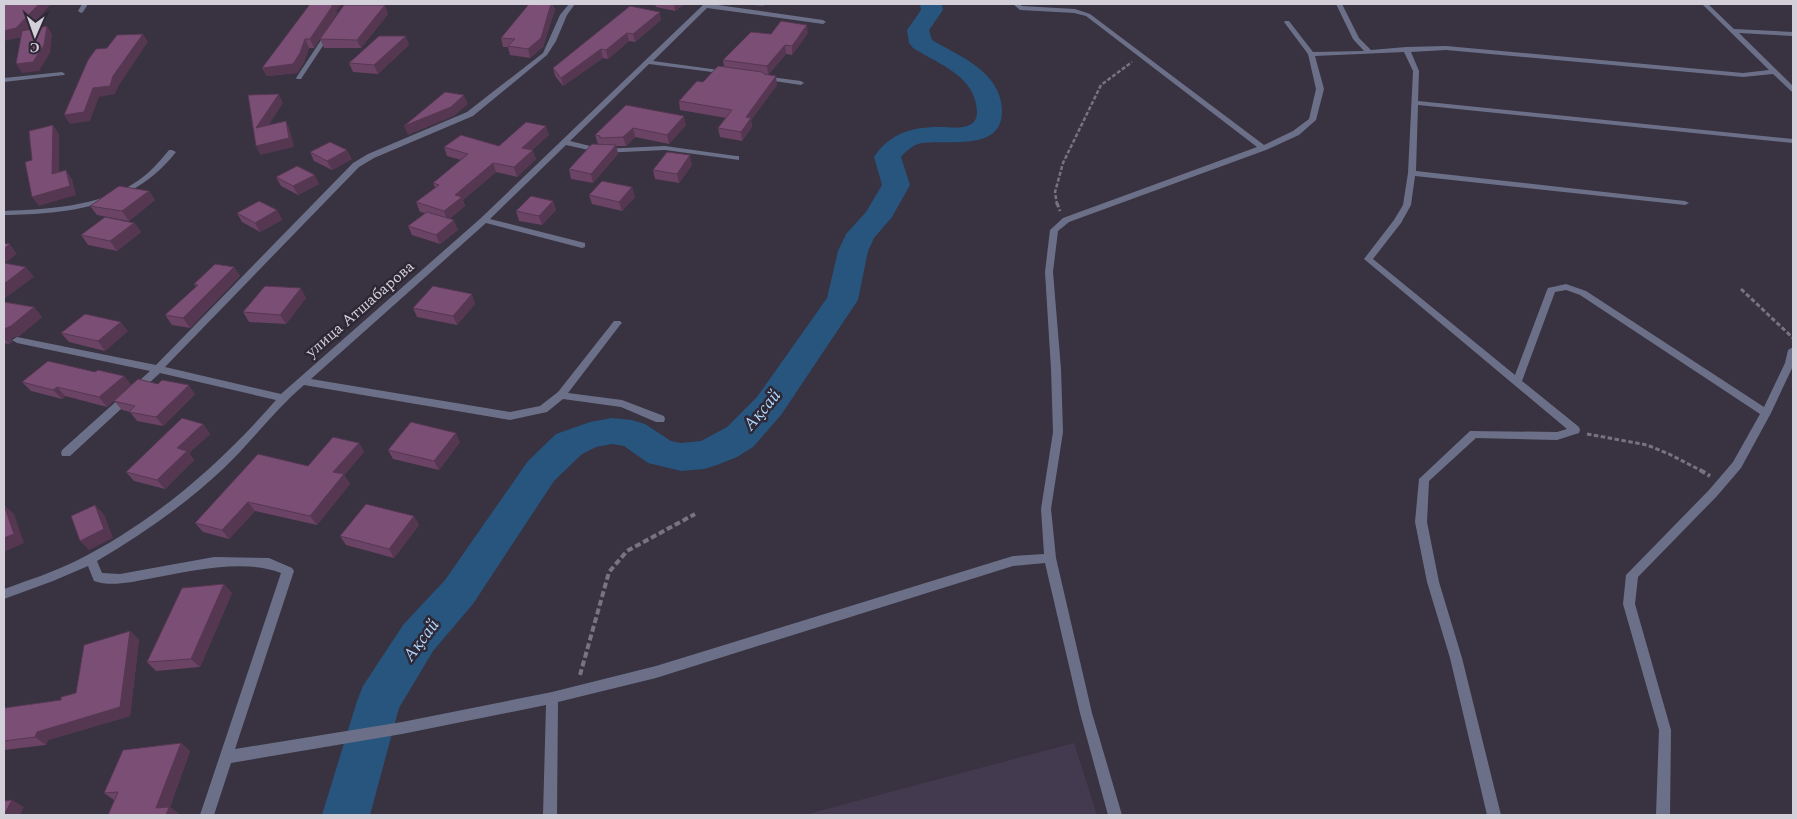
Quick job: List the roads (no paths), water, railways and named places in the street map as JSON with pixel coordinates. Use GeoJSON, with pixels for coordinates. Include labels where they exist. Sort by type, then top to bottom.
{"type":"FeatureCollection","features":[{"type":"Feature","properties":{"kind":"street"},"geometry":{"type":"LineString","coordinates":[[81,11],[84,4]]}},
{"type":"Feature","properties":{"kind":"street"},"geometry":{"type":"LineString","coordinates":[[66,453],[158,369],[356,165],[371,156],[470,114],[545,54],[552,44],[563,14],[572,4]]}},
{"type":"Feature","properties":{"kind":"street"},"geometry":{"type":"LineString","coordinates":[[1016,4],[1020,8],[1075,11],[1088,15],[1263,148]]}},
{"type":"Feature","properties":{"kind":"street"},"geometry":{"type":"LineString","coordinates":[[1339,4],[1356,39],[1369,52]]}},
{"type":"Feature","properties":{"kind":"street"},"geometry":{"type":"LineString","coordinates":[[1705,4],[1793,90]]}},
{"type":"Feature","properties":{"kind":"street"},"geometry":{"type":"LineString","coordinates":[[707,5],[823,22]]}},
{"type":"Feature","properties":{"kind":"street","name":"улица Атшабарова"},"geometry":{"type":"LineString","coordinates":[[4,594],[90,559],[138,530],[228,458],[283,398],[484,220],[707,5]]}},
{"type":"Feature","properties":{"kind":"street"},"geometry":{"type":"LineString","coordinates":[[1115,815],[1086,713],[1050,558],[1046,508],[1058,432],[1056,369],[1049,272],[1054,230],[1066,220],[1263,148],[1296,133],[1312,120],[1320,89],[1311,54],[1288,22]]}},
{"type":"Feature","properties":{"kind":"street"},"geometry":{"type":"LineString","coordinates":[[299,78],[331,28]]}},
{"type":"Feature","properties":{"kind":"street"},"geometry":{"type":"LineString","coordinates":[[1734,31],[1793,34]]}},
{"type":"Feature","properties":{"kind":"street"},"geometry":{"type":"LineString","coordinates":[[1311,54],[1446,48],[1743,75],[1773,72]]}},
{"type":"Feature","properties":{"kind":"street"},"geometry":{"type":"LineString","coordinates":[[1406,49],[1416,71],[1412,174],[1407,205],[1398,222],[1368,259],[1575,430],[1557,436],[1474,434],[1424,479],[1421,522],[1433,582],[1456,658],[1494,815]]}},
{"type":"Feature","properties":{"kind":"street"},"geometry":{"type":"LineString","coordinates":[[648,62],[734,74]]}},
{"type":"Feature","properties":{"kind":"street"},"geometry":{"type":"LineString","coordinates":[[4,80],[62,74]]}},
{"type":"Feature","properties":{"kind":"street"},"geometry":{"type":"LineString","coordinates":[[753,76],[801,83]]}},
{"type":"Feature","properties":{"kind":"street"},"geometry":{"type":"LineString","coordinates":[[1414,103],[1793,141]]}},
{"type":"Feature","properties":{"kind":"street"},"geometry":{"type":"LineString","coordinates":[[564,142],[602,151],[665,148],[736,158]]}},
{"type":"Feature","properties":{"kind":"street"},"geometry":{"type":"LineString","coordinates":[[4,213],[39,212],[111,197],[133,188],[172,152]]}},
{"type":"Feature","properties":{"kind":"street"},"geometry":{"type":"LineString","coordinates":[[1412,174],[1685,203]]}},
{"type":"Feature","properties":{"kind":"street"},"geometry":{"type":"LineString","coordinates":[[484,220],[582,245]]}},
{"type":"Feature","properties":{"kind":"street"},"geometry":{"type":"LineString","coordinates":[[1517,382],[1550,290],[1566,287],[1582,293],[1766,413]]}},
{"type":"Feature","properties":{"kind":"street"},"geometry":{"type":"LineString","coordinates":[[301,381],[510,416],[543,409],[561,396],[617,323]]}},
{"type":"Feature","properties":{"kind":"street"},"geometry":{"type":"LineString","coordinates":[[17,340],[158,369],[283,398]]}},
{"type":"Feature","properties":{"kind":"street"},"geometry":{"type":"LineString","coordinates":[[1663,815],[1665,730],[1628,604],[1632,575],[1737,465],[1766,413],[1790,362],[1793,350]]}},
{"type":"Feature","properties":{"kind":"street"},"geometry":{"type":"LineString","coordinates":[[561,396],[622,404],[660,419]]}},
{"type":"Feature","properties":{"kind":"street"},"geometry":{"type":"LineString","coordinates":[[226,757],[402,728],[552,698],[656,672],[1013,561],[1050,558]]}},
{"type":"Feature","properties":{"kind":"street"},"geometry":{"type":"LineString","coordinates":[[90,559],[98,578],[120,579],[214,562],[270,563],[288,571],[207,815]]}},
{"type":"Feature","properties":{"kind":"street"},"geometry":{"type":"LineString","coordinates":[[550,815],[552,698]]}},
{"type":"Feature","properties":{"kind":"waterway","name":"Ақсай"},"geometry":{"type":"LineString","coordinates":[[346,815],[379,701],[418,638],[459,592],[541,471],[569,444],[590,435],[612,431],[632,433],[661,453],[681,457],[704,455],[724,447],[740,437],[769,406],[842,300],[853,251],[861,234],[878,217],[896,185],[887,157],[890,153],[902,142],[917,136],[967,134],[977,132],[985,126],[990,118],[989,105],[987,96],[980,83],[965,70],[921,43],[918,30],[932,10],[931,4]]}}]}
